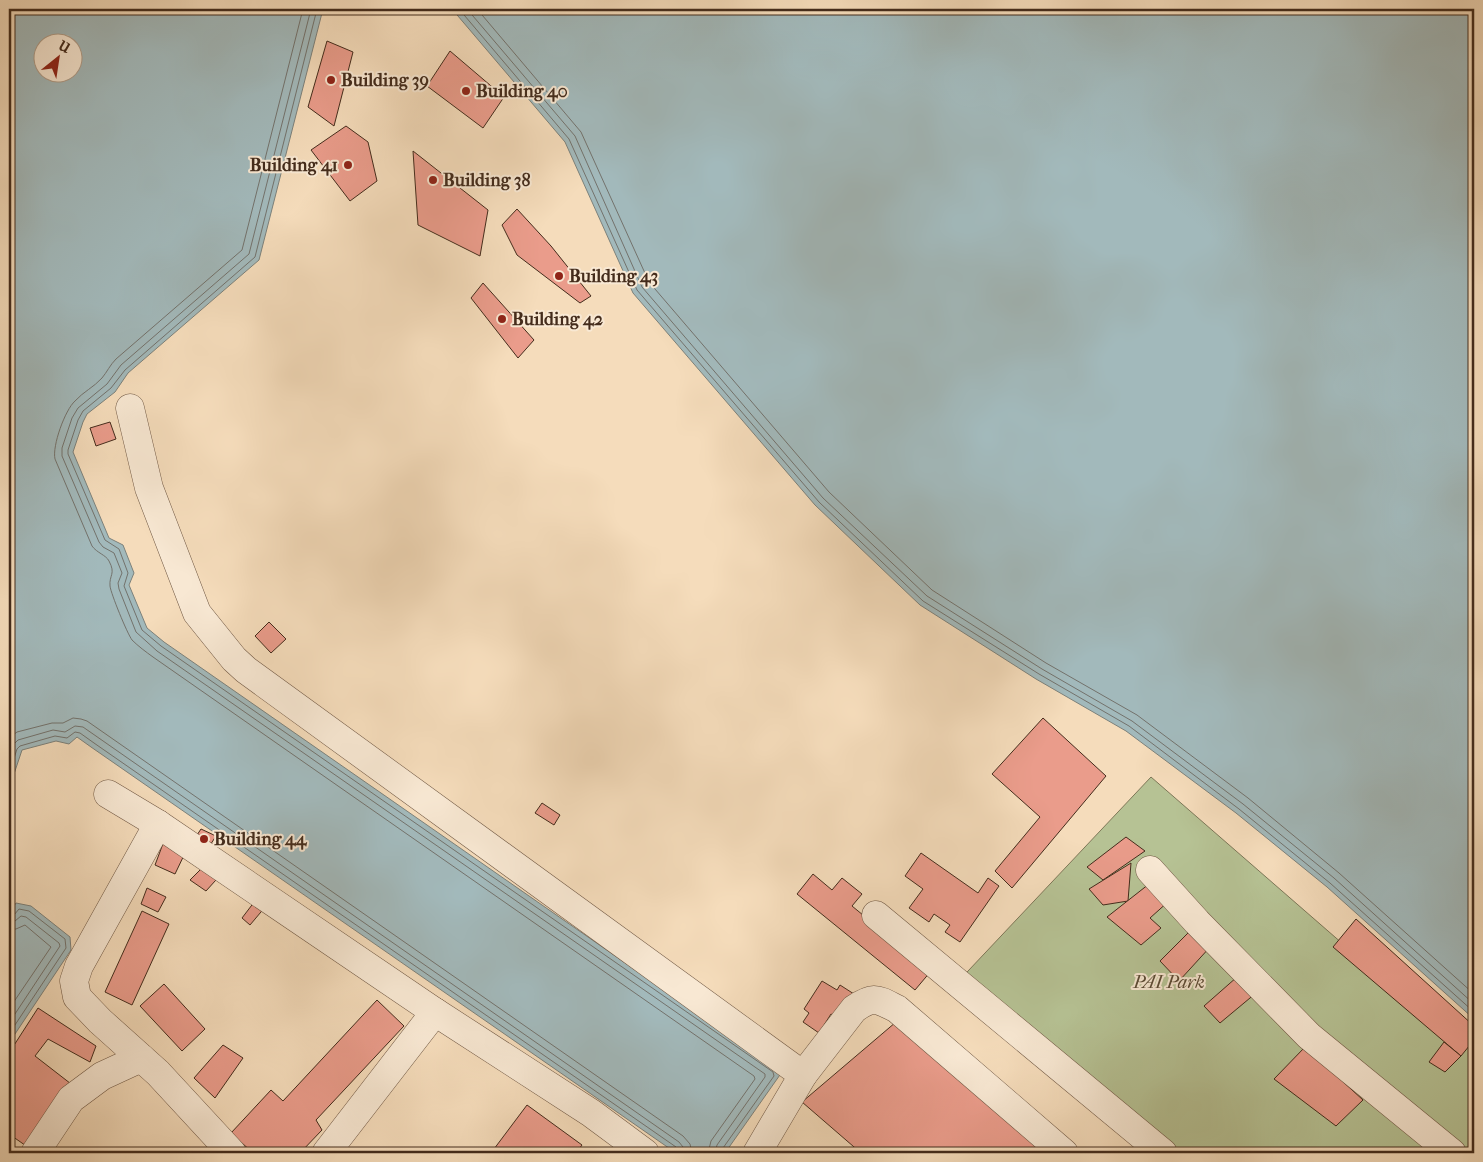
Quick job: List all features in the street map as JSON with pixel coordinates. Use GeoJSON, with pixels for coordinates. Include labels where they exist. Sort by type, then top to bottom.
{"type":"FeatureCollection","features":[{"type":"Feature","properties":{"kind":"lane"},"geometry":{"type":"LineString","coordinates":[[130,408],[149,488],[197,613],[234,659],[246,670],[803,1075]]}},
{"type":"Feature","properties":{"kind":"lane"},"geometry":{"type":"LineString","coordinates":[[108,794],[158,824],[435,1012],[590,1113],[645,1153]]}},
{"type":"Feature","properties":{"kind":"lane"},"geometry":{"type":"LineString","coordinates":[[158,824],[79,966],[74,982],[77,997],[100,1021],[158,1074],[232,1153]]}},
{"type":"Feature","properties":{"kind":"lane"},"geometry":{"type":"LineString","coordinates":[[1150,870],[1197,922],[1309,1036],[1452,1153]]}},
{"type":"Feature","properties":{"kind":"lane"},"geometry":{"type":"LineString","coordinates":[[876,915],[1163,1153]]}},
{"type":"Feature","properties":{"kind":"lane"},"geometry":{"type":"LineString","coordinates":[[757,1153],[803,1075],[854,1009],[865,1001],[876,999],[897,1009],[1064,1153]]}},
{"type":"Feature","properties":{"kind":"lane"},"geometry":{"type":"LineString","coordinates":[[326,1153],[435,1012]]}},
{"type":"Feature","properties":{"kind":"lane"},"geometry":{"type":"LineString","coordinates":[[35,1153],[71,1099],[102,1076],[141,1058]]}},
{"type":"Feature","properties":{"kind":"green space","name":"PAI Park"},"geometry":{"type":"Polygon","coordinates":[[[1151,777],[1351,951],[1474,1049],[1474,1153],[1152,1153],[952,988],[1151,777]]]}},
{"type":"Feature","properties":{"kind":"water"},"geometry":{"type":"Polygon","coordinates":[[[9,9],[323,9],[259,260],[128,373],[115,392],[87,414],[73,452],[109,538],[123,545],[134,573],[129,585],[147,628],[164,642],[782,1072],[725,1153],[676,1153],[77,737],[69,744],[56,741],[22,750],[9,789],[9,9]]]}},
{"type":"Feature","properties":{"kind":"water"},"geometry":{"type":"Polygon","coordinates":[[[452,9],[1474,9],[1474,1019],[1327,887],[1236,813],[1126,731],[1036,679],[920,605],[815,505],[633,293],[565,142],[452,9]]]}},
{"type":"Feature","properties":{"kind":"water"},"geometry":{"type":"Polygon","coordinates":[[[16,903],[31,906],[70,937],[71,950],[9,1043],[9,914],[16,903]]]}},
{"type":"Feature","properties":{"kind":"building","name":"Building 39"},"geometry":{"type":"Polygon","coordinates":[[[327,41],[353,52],[334,126],[308,107],[327,41]]]}},
{"type":"Feature","properties":{"kind":"building","name":"Building 40"},"geometry":{"type":"Polygon","coordinates":[[[450,51],[504,97],[483,128],[427,86],[450,51]]]}},
{"type":"Feature","properties":{"kind":"building","name":"Building 41"},"geometry":{"type":"Polygon","coordinates":[[[346,126],[368,142],[377,181],[350,201],[311,150],[346,126]]]}},
{"type":"Feature","properties":{"kind":"building","name":"Building 38"},"geometry":{"type":"Polygon","coordinates":[[[413,151],[488,210],[480,256],[418,225],[413,151]]]}},
{"type":"Feature","properties":{"kind":"building","name":"Building 43"},"geometry":{"type":"Polygon","coordinates":[[[517,209],[551,246],[591,296],[580,303],[517,255],[502,225],[517,209]]]}},
{"type":"Feature","properties":{"kind":"building","name":"Building 42"},"geometry":{"type":"Polygon","coordinates":[[[483,283],[534,340],[518,358],[471,298],[483,283]]]}},
{"type":"Feature","properties":{"kind":"building"},"geometry":{"type":"Polygon","coordinates":[[[110,422],[116,439],[96,446],[90,428],[110,422]]]}},
{"type":"Feature","properties":{"kind":"building"},"geometry":{"type":"Polygon","coordinates":[[[269,622],[286,639],[271,653],[255,636],[269,622]]]}},
{"type":"Feature","properties":{"kind":"building"},"geometry":{"type":"Polygon","coordinates":[[[1043,718],[1106,776],[1012,888],[995,871],[1040,817],[992,774],[1043,718]]]}},
{"type":"Feature","properties":{"kind":"building"},"geometry":{"type":"Polygon","coordinates":[[[542,803],[560,815],[554,825],[535,813],[542,803]]]}},
{"type":"Feature","properties":{"kind":"building","name":"Building 44"},"geometry":{"type":"Polygon","coordinates":[[[201,829],[216,836],[205,853],[193,841],[201,829]]]}},
{"type":"Feature","properties":{"kind":"building"},"geometry":{"type":"Polygon","coordinates":[[[1126,837],[1145,851],[1103,880],[1087,867],[1126,837]]]}},
{"type":"Feature","properties":{"kind":"building"},"geometry":{"type":"Polygon","coordinates":[[[164,841],[186,851],[175,874],[155,865],[164,841]]]}},
{"type":"Feature","properties":{"kind":"building"},"geometry":{"type":"Polygon","coordinates":[[[921,853],[978,893],[988,878],[999,886],[960,942],[945,932],[950,925],[934,914],[929,922],[909,908],[923,889],[905,876],[921,853]]]}},
{"type":"Feature","properties":{"kind":"building"},"geometry":{"type":"Polygon","coordinates":[[[209,861],[225,870],[206,891],[190,880],[209,861]]]}},
{"type":"Feature","properties":{"kind":"building"},"geometry":{"type":"Polygon","coordinates":[[[1131,863],[1128,901],[1103,905],[1089,889],[1131,863]]]}},
{"type":"Feature","properties":{"kind":"building"},"geometry":{"type":"Polygon","coordinates":[[[813,874],[832,890],[842,878],[862,894],[852,906],[931,971],[915,990],[797,894],[813,874]]]}},
{"type":"Feature","properties":{"kind":"building"},"geometry":{"type":"Polygon","coordinates":[[[1149,884],[1169,901],[1150,918],[1161,928],[1141,945],[1107,917],[1149,884]]]}},
{"type":"Feature","properties":{"kind":"building"},"geometry":{"type":"Polygon","coordinates":[[[147,888],[166,897],[158,912],[141,904],[147,888]]]}},
{"type":"Feature","properties":{"kind":"building"},"geometry":{"type":"Polygon","coordinates":[[[258,897],[266,906],[250,925],[242,918],[258,897]]]}},
{"type":"Feature","properties":{"kind":"building"},"geometry":{"type":"Polygon","coordinates":[[[142,911],[169,924],[132,1005],[105,992],[142,911]]]}},
{"type":"Feature","properties":{"kind":"building"},"geometry":{"type":"Polygon","coordinates":[[[1356,919],[1474,1026],[1474,1040],[1461,1056],[1333,947],[1356,919]]]}},
{"type":"Feature","properties":{"kind":"building"},"geometry":{"type":"Polygon","coordinates":[[[1193,928],[1211,946],[1179,981],[1160,961],[1193,928]]]}},
{"type":"Feature","properties":{"kind":"building"},"geometry":{"type":"Polygon","coordinates":[[[1237,977],[1256,993],[1220,1023],[1204,1006],[1237,977]]]}},
{"type":"Feature","properties":{"kind":"building"},"geometry":{"type":"Polygon","coordinates":[[[822,981],[837,990],[840,985],[854,994],[838,1018],[831,1014],[819,1033],[803,1022],[809,1013],[804,1009],[822,981]]]}},
{"type":"Feature","properties":{"kind":"building"},"geometry":{"type":"Polygon","coordinates":[[[164,984],[205,1029],[182,1051],[140,1006],[164,984]]]}},
{"type":"Feature","properties":{"kind":"building"},"geometry":{"type":"Polygon","coordinates":[[[377,1000],[404,1026],[316,1120],[322,1130],[300,1153],[253,1153],[231,1133],[271,1090],[283,1101],[377,1000]]]}},
{"type":"Feature","properties":{"kind":"building"},"geometry":{"type":"Polygon","coordinates":[[[38,1008],[96,1046],[90,1062],[48,1039],[35,1056],[75,1087],[32,1150],[9,1134],[9,1053],[38,1008]]]}},
{"type":"Feature","properties":{"kind":"building"},"geometry":{"type":"Polygon","coordinates":[[[896,1022],[1046,1153],[861,1153],[802,1102],[896,1022]]]}},
{"type":"Feature","properties":{"kind":"building"},"geometry":{"type":"Polygon","coordinates":[[[1444,1042],[1461,1056],[1445,1072],[1429,1062],[1444,1042]]]}},
{"type":"Feature","properties":{"kind":"building"},"geometry":{"type":"Polygon","coordinates":[[[223,1045],[243,1058],[215,1098],[194,1078],[223,1045]]]}},
{"type":"Feature","properties":{"kind":"building"},"geometry":{"type":"Polygon","coordinates":[[[1305,1047],[1363,1100],[1336,1126],[1274,1079],[1305,1047]]]}},
{"type":"Feature","properties":{"kind":"building"},"geometry":{"type":"Polygon","coordinates":[[[527,1105],[582,1145],[576,1153],[491,1153],[527,1105]]]}},
{"type":"Feature","properties":{"kind":"place","name":"Building 39"},"geometry":{"type":"Point","coordinates":[331,80]}},
{"type":"Feature","properties":{"kind":"place","name":"Building 40"},"geometry":{"type":"Point","coordinates":[466,91]}},
{"type":"Feature","properties":{"kind":"place","name":"Building 41"},"geometry":{"type":"Point","coordinates":[348,165]}},
{"type":"Feature","properties":{"kind":"place","name":"Building 38"},"geometry":{"type":"Point","coordinates":[433,180]}},
{"type":"Feature","properties":{"kind":"place","name":"Building 43"},"geometry":{"type":"Point","coordinates":[559,276]}},
{"type":"Feature","properties":{"kind":"place","name":"Building 42"},"geometry":{"type":"Point","coordinates":[502,319]}},
{"type":"Feature","properties":{"kind":"place","name":"Building 44"},"geometry":{"type":"Point","coordinates":[204,839]}}]}
